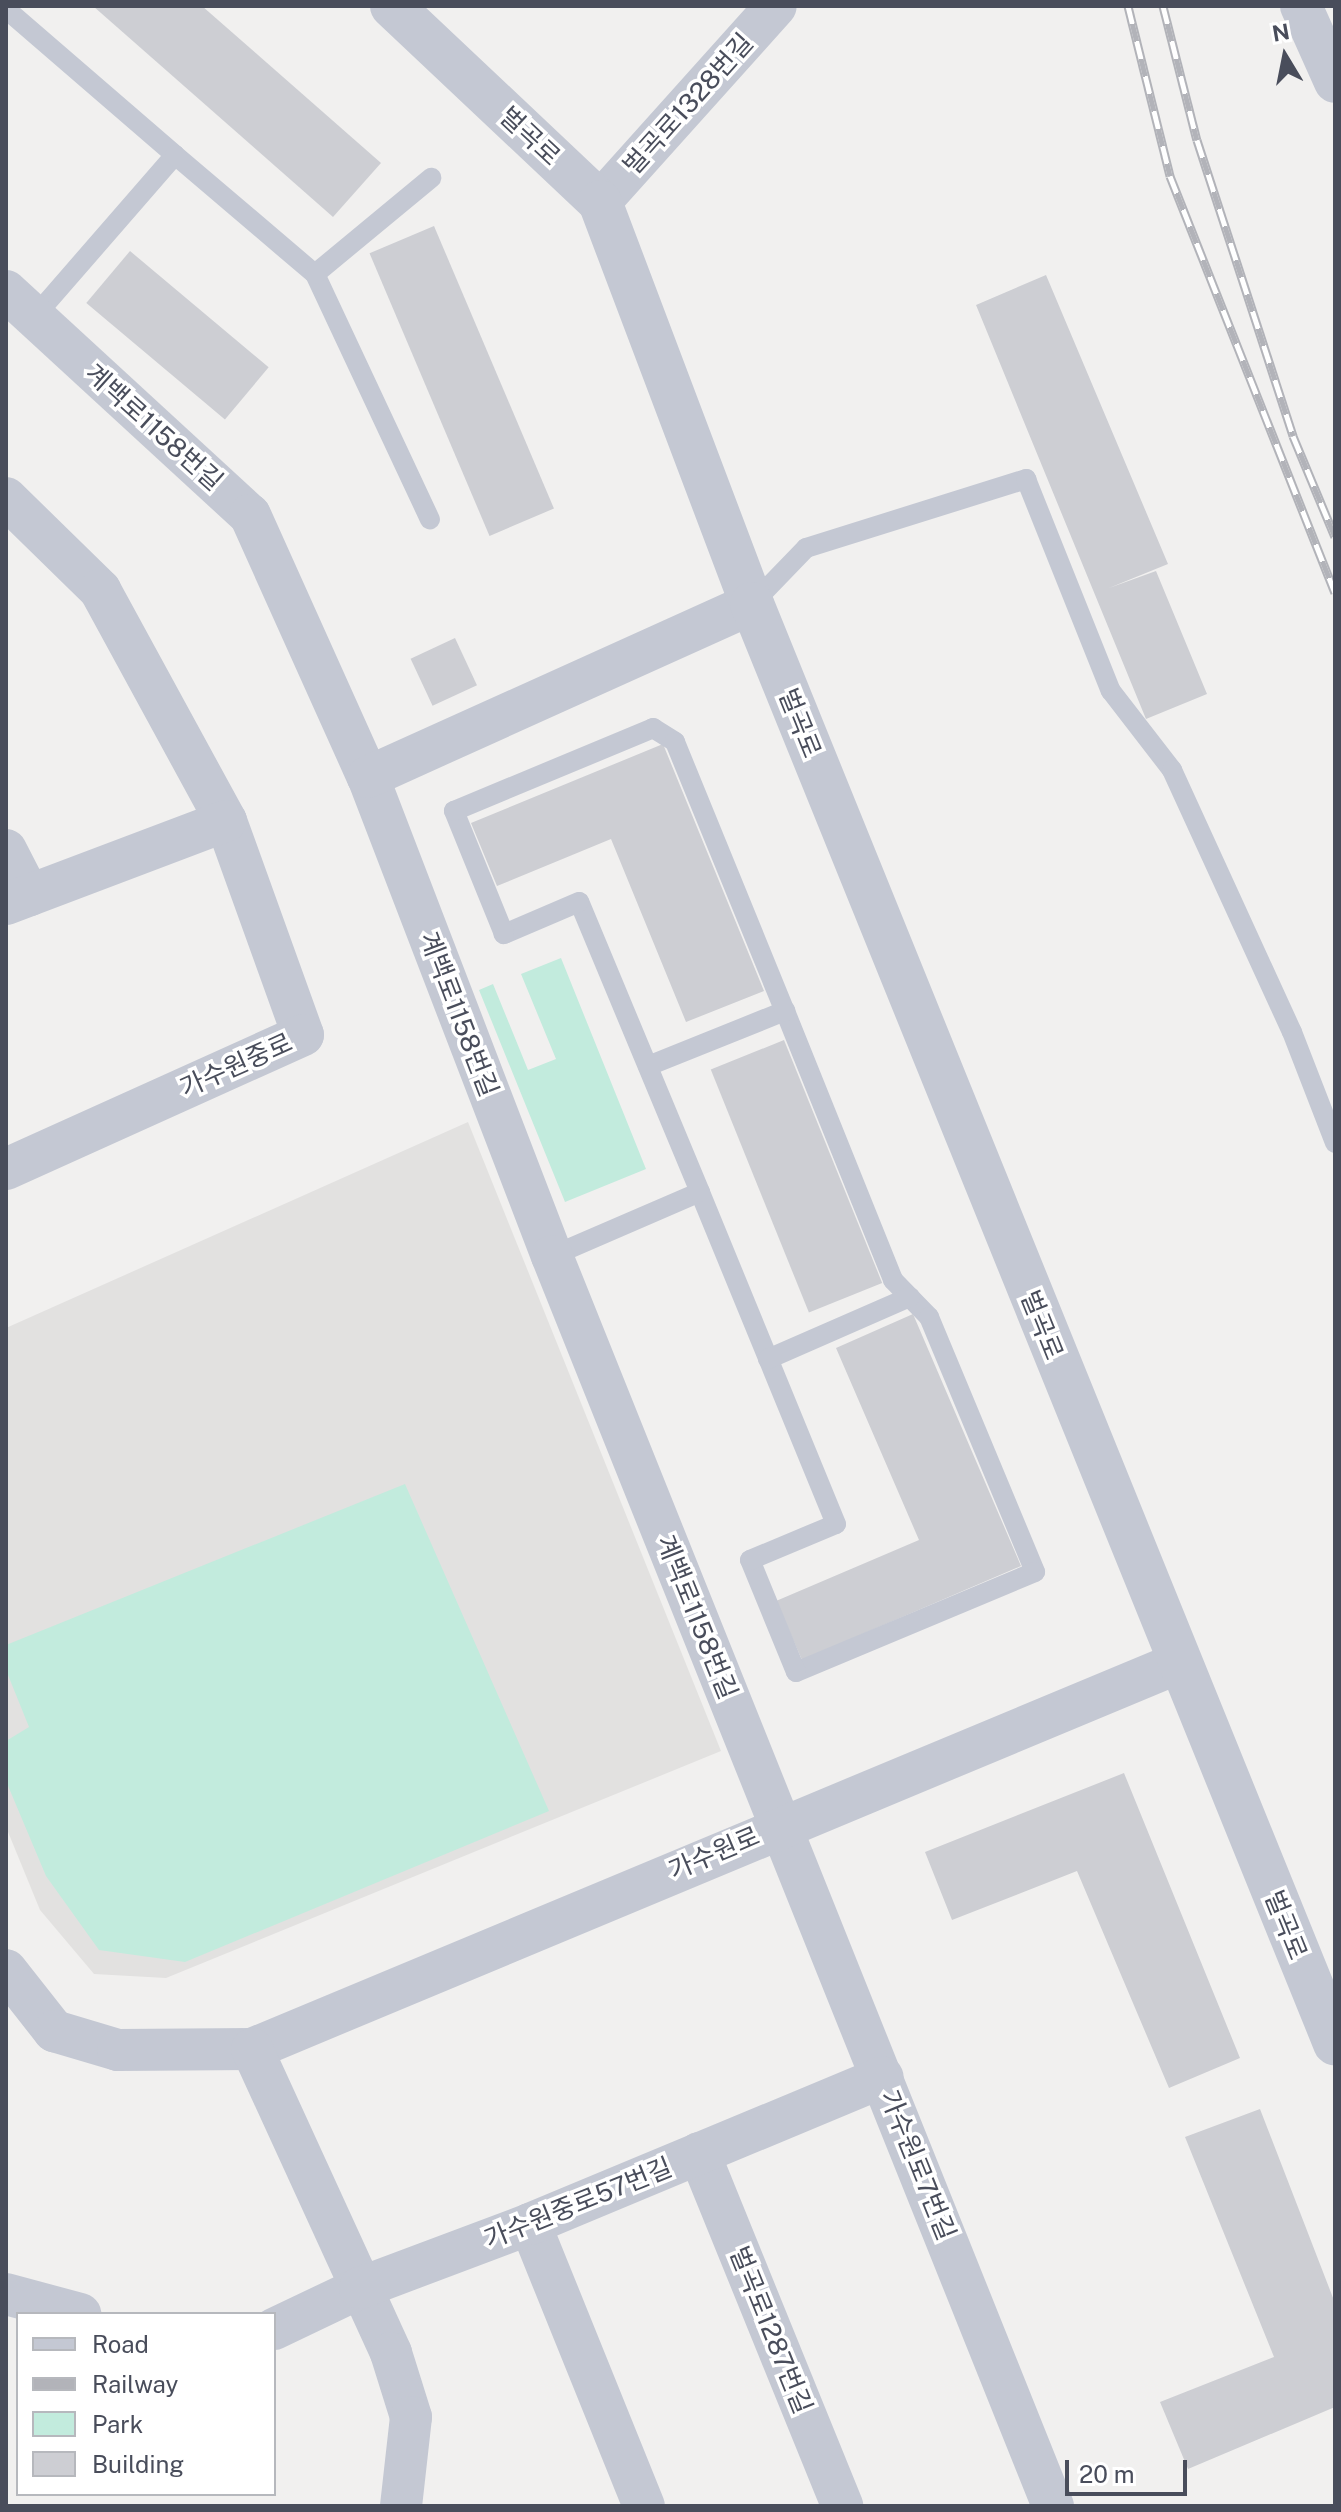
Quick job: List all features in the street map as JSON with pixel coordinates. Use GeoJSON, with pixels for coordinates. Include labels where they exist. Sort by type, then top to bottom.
{"type":"FeatureCollection","features":[{"type":"Feature","properties":{"kind":"street","name":"벌곡로"},"geometry":{"type":"LineString","coordinates":[[392,6],[600,202],[752,604],[1178,1663],[1335,2043]]}},
{"type":"Feature","properties":{"kind":"street","name":"벌곡로1328번길"},"geometry":{"type":"LineString","coordinates":[[600,202],[776,6]]}},
{"type":"Feature","properties":{"kind":"street"},"geometry":{"type":"LineString","coordinates":[[1301,6],[1335,82]]}},
{"type":"Feature","properties":{"kind":"street","name":"계백로1158번길"},"geometry":{"type":"LineString","coordinates":[[20,304],[250,515],[368,777],[552,1256],[780,1825]]}},
{"type":"Feature","properties":{"kind":"street","name":"가수원중로"},"geometry":{"type":"LineString","coordinates":[[6,498],[100,590],[226,821],[303,1035],[6,1169]]}},
{"type":"Feature","properties":{"kind":"street"},"geometry":{"type":"LineString","coordinates":[[368,777],[752,604]]}},
{"type":"Feature","properties":{"kind":"street"},"geometry":{"type":"LineString","coordinates":[[6,850],[18,900],[226,821]]}},
{"type":"Feature","properties":{"kind":"street","name":"가수원로"},"geometry":{"type":"LineString","coordinates":[[6,1970],[54,2031],[118,2050],[252,2049],[780,1825],[1178,1663]]}},
{"type":"Feature","properties":{"kind":"street","name":"가수원로7번길"},"geometry":{"type":"LineString","coordinates":[[780,1825],[1053,2506]]}},
{"type":"Feature","properties":{"kind":"street"},"geometry":{"type":"LineString","coordinates":[[252,2049],[391,2353],[411,2417],[401,2506]]}},
{"type":"Feature","properties":{"kind":"street","name":"가수원중로57번길"},"geometry":{"type":"LineString","coordinates":[[276,2328],[360,2288],[530,2224],[883,2077]]}},
{"type":"Feature","properties":{"kind":"street","name":"벌곡로1287번길"},"geometry":{"type":"LineString","coordinates":[[699,2153],[842,2506]]}},
{"type":"Feature","properties":{"kind":"street"},"geometry":{"type":"LineString","coordinates":[[530,2224],[644,2506]]}},
{"type":"Feature","properties":{"kind":"street"},"geometry":{"type":"LineString","coordinates":[[6,2294],[73,2312]]}},
{"type":"Feature","properties":{"kind":"lane"},"geometry":{"type":"LineString","coordinates":[[17,11],[175,155],[315,274],[430,519]]}},
{"type":"Feature","properties":{"kind":"lane"},"geometry":{"type":"LineString","coordinates":[[20,304],[175,155]]}},
{"type":"Feature","properties":{"kind":"lane"},"geometry":{"type":"LineString","coordinates":[[315,274],[431,178]]}},
{"type":"Feature","properties":{"kind":"lane"},"geometry":{"type":"LineString","coordinates":[[752,604],[806,548],[1026,479],[1111,691],[1172,770],[1292,1032],[1335,1143]]}},
{"type":"Feature","properties":{"kind":"lane"},"geometry":{"type":"LineString","coordinates":[[653,728],[675,742],[893,1280],[929,1317],[1035,1572],[796,1672],[750,1560],[836,1524],[648,1066],[579,902],[504,934],[454,811],[653,728]]}},
{"type":"Feature","properties":{"kind":"lane"},"geometry":{"type":"LineString","coordinates":[[648,1066],[785,1011]]}},
{"type":"Feature","properties":{"kind":"lane"},"geometry":{"type":"LineString","coordinates":[[552,1256],[700,1192]]}},
{"type":"Feature","properties":{"kind":"lane"},"geometry":{"type":"LineString","coordinates":[[768,1359],[910,1297]]}},
{"type":"Feature","properties":{"kind":"shaded area"},"geometry":{"type":"Polygon","coordinates":[[[468,1122],[721,1751],[166,1978],[94,1974],[40,1910],[6,1827],[6,1328],[468,1122]]]}},
{"type":"Feature","properties":{"kind":"green space"},"geometry":{"type":"Polygon","coordinates":[[[561,958],[646,1169],[565,1202],[479,990],[493,984],[528,1070],[556,1059],[521,974],[561,958]]]}},
{"type":"Feature","properties":{"kind":"green space"},"geometry":{"type":"Polygon","coordinates":[[[405,1484],[549,1811],[185,1962],[99,1950],[46,1876],[6,1781],[6,1741],[29,1727],[6,1670],[6,1645],[405,1484]]]}},
{"type":"Feature","properties":{"kind":"building"},"geometry":{"type":"Polygon","coordinates":[[[93,6],[202,6],[381,163],[333,217],[93,6]]]}},
{"type":"Feature","properties":{"kind":"building"},"geometry":{"type":"Polygon","coordinates":[[[434,226],[554,509],[490,536],[370,253],[434,226]]]}},
{"type":"Feature","properties":{"kind":"building"},"geometry":{"type":"Polygon","coordinates":[[[130,251],[269,367],[225,419],[86,303],[130,251]]]}},
{"type":"Feature","properties":{"kind":"building"},"geometry":{"type":"Polygon","coordinates":[[[1046,275],[1168,564],[1109,588],[1156,571],[1207,694],[1146,719],[976,305],[1046,275]]]}},
{"type":"Feature","properties":{"kind":"building"},"geometry":{"type":"Polygon","coordinates":[[[455,638],[477,685],[433,706],[411,659],[455,638]]]}},
{"type":"Feature","properties":{"kind":"building"},"geometry":{"type":"Polygon","coordinates":[[[663,744],[764,991],[686,1022],[611,839],[497,886],[471,823],[663,744]]]}},
{"type":"Feature","properties":{"kind":"building"},"geometry":{"type":"Polygon","coordinates":[[[784,1040],[882,1283],[809,1313],[711,1070],[784,1040]]]}},
{"type":"Feature","properties":{"kind":"building"},"geometry":{"type":"Polygon","coordinates":[[[913,1314],[1021,1566],[802,1660],[776,1601],[919,1540],[836,1348],[913,1314]]]}},
{"type":"Feature","properties":{"kind":"building"},"geometry":{"type":"Polygon","coordinates":[[[1124,1773],[1240,2058],[1169,2088],[1077,1871],[952,1920],[925,1852],[1124,1773]]]}},
{"type":"Feature","properties":{"kind":"building"},"geometry":{"type":"Polygon","coordinates":[[[1260,2109],[1335,2303],[1335,2407],[1188,2469],[1160,2402],[1274,2357],[1185,2137],[1260,2109]]]}},
{"type":"Feature","properties":{"kind":"railway"},"geometry":{"type":"LineString","coordinates":[[1128,6],[1170,176],[1335,593]]}},
{"type":"Feature","properties":{"kind":"railway"},"geometry":{"type":"LineString","coordinates":[[1163,6],[1197,140],[1293,436],[1335,537]]}}]}
